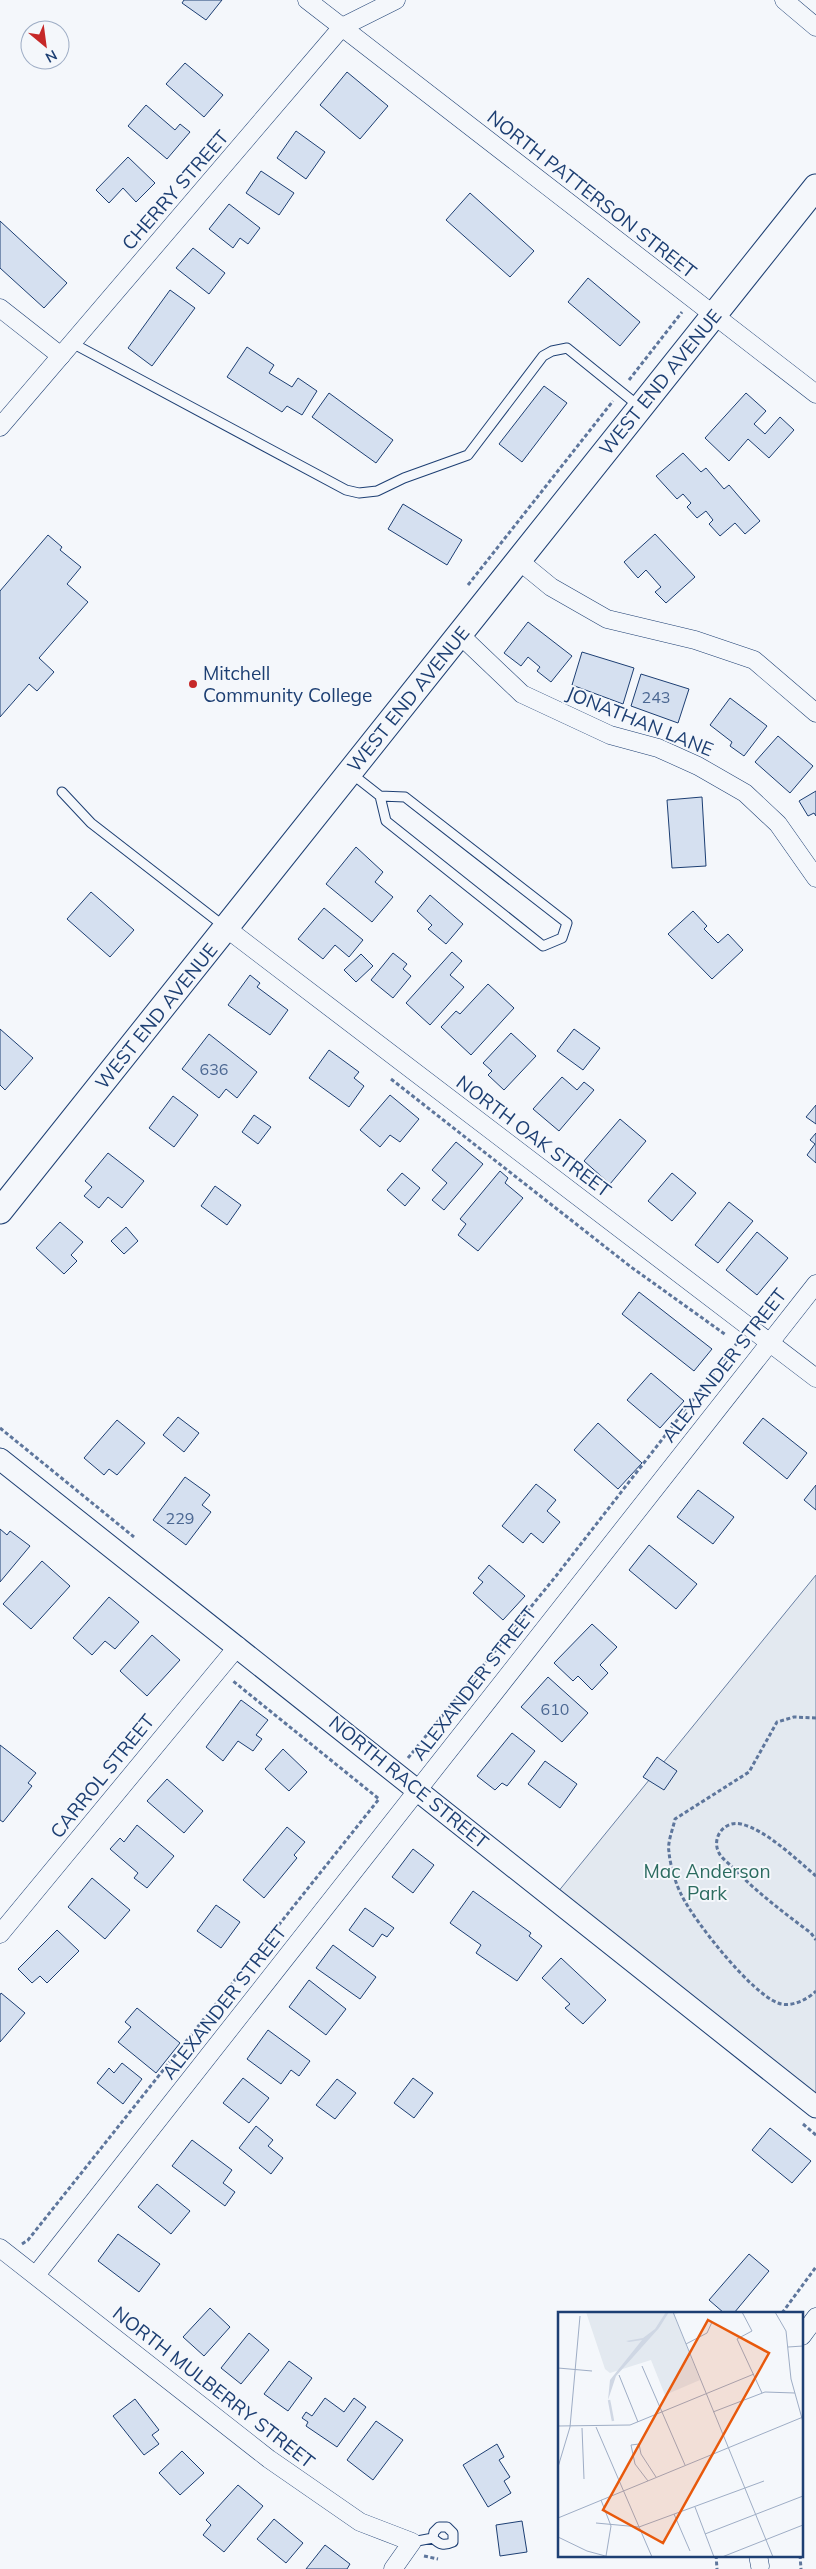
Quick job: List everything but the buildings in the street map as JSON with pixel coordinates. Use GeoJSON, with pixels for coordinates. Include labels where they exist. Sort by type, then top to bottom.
{"type":"FeatureCollection","features":[{"type":"Feature","properties":{"kind":"main road","name":"WEST END AVENUE"},"geometry":{"type":"LineString","coordinates":[[0,1211],[816,187]]}},
{"type":"Feature","properties":{"kind":"street","name":"NORTH PATTERSON STREET"},"geometry":{"type":"LineString","coordinates":[[308,0],[816,394]]}},
{"type":"Feature","properties":{"kind":"street","name":"CHERRY STREET"},"geometry":{"type":"LineString","coordinates":[[0,427],[342,27],[396,0]]}},
{"type":"Feature","properties":{"kind":"street"},"geometry":{"type":"LineString","coordinates":[[784,0],[816,27]]}},
{"type":"Feature","properties":{"kind":"street"},"geometry":{"type":"LineString","coordinates":[[0,308],[66,349]]}},
{"type":"Feature","properties":{"kind":"street"},"geometry":{"type":"LineString","coordinates":[[518,560],[551,587],[606,619],[695,640],[754,660],[816,713]]}},
{"type":"Feature","properties":{"kind":"street","name":"JONATHAN LANE"},"geometry":{"type":"LineString","coordinates":[[459,634],[522,694],[610,735],[658,748],[698,766],[745,794],[778,824],[816,878]]}},
{"type":"Feature","properties":{"kind":"street","name":"NORTH OAK STREET"},"geometry":{"type":"LineString","coordinates":[[226,928],[816,1378]]}},
{"type":"Feature","properties":{"kind":"street","name":"ALEXANDER STREET"},"geometry":{"type":"LineString","coordinates":[[36,2275],[816,1284]]}},
{"type":"Feature","properties":{"kind":"street","name":"NORTH RACE STREET"},"geometry":{"type":"LineString","coordinates":[[0,1459],[238,1646],[816,2107]]}},
{"type":"Feature","properties":{"kind":"street","name":"CARROL STREET"},"geometry":{"type":"LineString","coordinates":[[0,1934],[238,1646]]}},
{"type":"Feature","properties":{"kind":"street","name":"NORTH MULBERRY STREET"},"geometry":{"type":"LineString","coordinates":[[0,2248],[269,2459],[360,2522],[417,2548]]}},
{"type":"Feature","properties":{"kind":"street"},"geometry":{"type":"LineString","coordinates":[[804,2333],[816,2317]]}},
{"type":"Feature","properties":{"kind":"street"},"geometry":{"type":"LineString","coordinates":[[393,2569],[417,2548]]}},
{"type":"Feature","properties":{"kind":"lane"},"geometry":{"type":"LineString","coordinates":[[66,349],[346,490],[359,493],[377,491],[468,455],[542,356],[552,351],[566,348],[640,407]]}},
{"type":"Feature","properties":{"kind":"lane"},"geometry":{"type":"LineString","coordinates":[[349,772],[380,796],[405,797],[567,923],[562,938],[543,946],[386,821],[380,796]]}},
{"type":"Feature","properties":{"kind":"lane"},"geometry":{"type":"LineString","coordinates":[[62,792],[91,823],[226,928]]}},
{"type":"Feature","properties":{"kind":"lane"},"geometry":{"type":"LineString","coordinates":[[417,2548],[433,2538]]}},
{"type":"Feature","properties":{"kind":"path"},"geometry":{"type":"LineString","coordinates":[[385,1074],[631,1267],[738,1344],[556,1576],[407,1759],[400,1753]]}},
{"type":"Feature","properties":{"kind":"path"},"geometry":{"type":"LineString","coordinates":[[0,1428],[137,1539]]}},
{"type":"Feature","properties":{"kind":"path"},"geometry":{"type":"LineString","coordinates":[[21,2244],[35,2232],[379,1799],[225,1674]]}},
{"type":"Feature","properties":{"kind":"path"},"geometry":{"type":"LineString","coordinates":[[816,1718],[794,1717],[777,1722],[749,1772],[675,1819],[668,1851],[681,1896],[721,1952],[747,1980],[778,2003],[795,2003],[810,1997],[816,1991]]}},
{"type":"Feature","properties":{"kind":"path"},"geometry":{"type":"LineString","coordinates":[[816,1876],[766,1836],[740,1823],[728,1824],[720,1831],[716,1843],[719,1853],[758,1894],[811,1933],[816,1940]]}},
{"type":"Feature","properties":{"kind":"path"},"geometry":{"type":"LineString","coordinates":[[800,2122],[816,2134]]}},
{"type":"Feature","properties":{"kind":"path"},"geometry":{"type":"LineString","coordinates":[[783,2312],[816,2267]]}},
{"type":"Feature","properties":{"kind":"path"},"geometry":{"type":"LineString","coordinates":[[417,2548],[446,2560]]}},
{"type":"Feature","properties":{"kind":"path"},"geometry":{"type":"LineString","coordinates":[[716,2556],[717,2569]]}},
{"type":"Feature","properties":{"kind":"path"},"geometry":{"type":"LineString","coordinates":[[800,2556],[801,2569]]}},
{"type":"Feature","properties":{"kind":"green space","name":"Mac Anderson Park"},"geometry":{"type":"Polygon","coordinates":[[[816,1575],[816,2109],[553,1898],[816,1575]]]}},
{"type":"Feature","properties":{"kind":"place","name":"Mitchell Community College"},"geometry":{"type":"Point","coordinates":[193,684]}}]}
